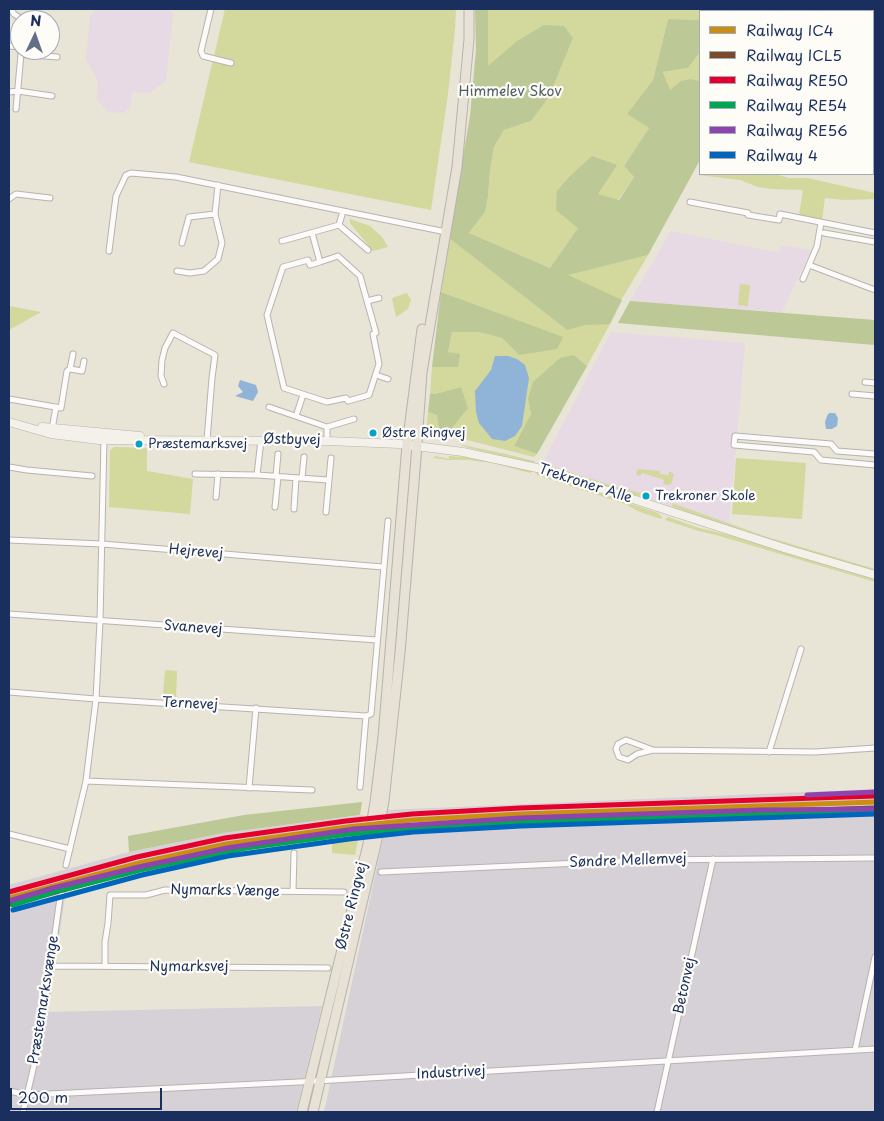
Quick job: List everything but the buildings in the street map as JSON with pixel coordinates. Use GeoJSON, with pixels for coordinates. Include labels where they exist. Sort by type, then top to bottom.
{"type":"FeatureCollection","features":[{"type":"Feature","properties":{"kind":"main road","name":"Østre Ringvej"},"geometry":{"type":"LineString","coordinates":[[313,1112],[380,801],[400,653],[422,372],[460,132],[467,59],[469,9]]}},
{"type":"Feature","properties":{"kind":"main road","name":"Østre Ringvej"},"geometry":{"type":"LineString","coordinates":[[380,801],[383,737],[406,445],[420,341],[443,231]]}},
{"type":"Feature","properties":{"kind":"main road","name":"Østre Ringvej"},"geometry":{"type":"LineString","coordinates":[[302,1112],[372,844]]}},
{"type":"Feature","properties":{"kind":"street"},"geometry":{"type":"LineString","coordinates":[[212,9],[202,51],[203,56],[231,63]]}},
{"type":"Feature","properties":{"kind":"street"},"geometry":{"type":"LineString","coordinates":[[16,109],[21,60]]}},
{"type":"Feature","properties":{"kind":"street"},"geometry":{"type":"LineString","coordinates":[[9,92],[18,91],[52,96]]}},
{"type":"Feature","properties":{"kind":"street"},"geometry":{"type":"LineString","coordinates":[[109,251],[116,196],[126,175],[131,173],[176,177],[443,231]]}},
{"type":"Feature","properties":{"kind":"street"},"geometry":{"type":"LineString","coordinates":[[177,270],[190,273],[204,271],[218,259],[222,243],[216,214],[218,185]]}},
{"type":"Feature","properties":{"kind":"street"},"geometry":{"type":"LineString","coordinates":[[9,198],[16,194],[50,198]]}},
{"type":"Feature","properties":{"kind":"street"},"geometry":{"type":"LineString","coordinates":[[690,202],[748,212],[748,215],[779,220],[780,214],[875,233]]}},
{"type":"Feature","properties":{"kind":"street"},"geometry":{"type":"LineString","coordinates":[[339,225],[343,211]]}},
{"type":"Feature","properties":{"kind":"street"},"geometry":{"type":"LineString","coordinates":[[182,243],[189,217],[216,214]]}},
{"type":"Feature","properties":{"kind":"street"},"geometry":{"type":"LineString","coordinates":[[803,279],[817,246],[821,223]]}},
{"type":"Feature","properties":{"kind":"street"},"geometry":{"type":"LineString","coordinates":[[282,241],[339,225]]}},
{"type":"Feature","properties":{"kind":"street"},"geometry":{"type":"LineString","coordinates":[[339,225],[368,250]]}},
{"type":"Feature","properties":{"kind":"street"},"geometry":{"type":"LineString","coordinates":[[312,233],[320,262]]}},
{"type":"Feature","properties":{"kind":"street"},"geometry":{"type":"LineString","coordinates":[[824,233],[875,242]]}},
{"type":"Feature","properties":{"kind":"street"},"geometry":{"type":"LineString","coordinates":[[338,256],[360,276],[376,333],[373,334],[379,364],[369,395],[348,401],[346,398],[327,402],[284,388],[267,315],[283,267],[308,260],[310,265],[320,262],[338,256]]}},
{"type":"Feature","properties":{"kind":"street"},"geometry":{"type":"LineString","coordinates":[[809,265],[875,290]]}},
{"type":"Feature","properties":{"kind":"street"},"geometry":{"type":"LineString","coordinates":[[367,301],[379,298]]}},
{"type":"Feature","properties":{"kind":"street"},"geometry":{"type":"LineString","coordinates":[[164,384],[161,376],[162,360],[165,348],[173,333],[215,355],[207,440]]}},
{"type":"Feature","properties":{"kind":"street"},"geometry":{"type":"LineString","coordinates":[[9,399],[61,408],[73,354]]}},
{"type":"Feature","properties":{"kind":"street"},"geometry":{"type":"LineString","coordinates":[[70,369],[82,371],[84,360]]}},
{"type":"Feature","properties":{"kind":"street"},"geometry":{"type":"LineString","coordinates":[[376,375],[388,379]]}},
{"type":"Feature","properties":{"kind":"street"},"geometry":{"type":"LineString","coordinates":[[864,382],[875,383]]}},
{"type":"Feature","properties":{"kind":"street"},"geometry":{"type":"LineString","coordinates":[[852,394],[875,396]]}},
{"type":"Feature","properties":{"kind":"street"},"geometry":{"type":"LineString","coordinates":[[296,416],[303,395]]}},
{"type":"Feature","properties":{"kind":"street"},"geometry":{"type":"LineString","coordinates":[[52,431],[56,407]]}},
{"type":"Feature","properties":{"kind":"street"},"geometry":{"type":"LineString","coordinates":[[269,407],[327,427],[354,419]]}},
{"type":"Feature","properties":{"kind":"street","name":"Østbyvej"},"geometry":{"type":"LineString","coordinates":[[9,421],[52,431],[104,437],[176,440],[327,441],[406,445]]}},
{"type":"Feature","properties":{"kind":"street"},"geometry":{"type":"LineString","coordinates":[[327,427],[327,441]]}},
{"type":"Feature","properties":{"kind":"street"},"geometry":{"type":"LineString","coordinates":[[875,450],[875,454],[837,451],[831,444],[735,436],[734,445],[814,452],[822,460],[875,465]]}},
{"type":"Feature","properties":{"kind":"street"},"geometry":{"type":"LineString","coordinates":[[66,865],[86,781],[96,699],[100,621],[104,437]]}},
{"type":"Feature","properties":{"kind":"street"},"geometry":{"type":"LineString","coordinates":[[257,475],[261,440]]}},
{"type":"Feature","properties":{"kind":"street"},"geometry":{"type":"LineString","coordinates":[[814,452],[815,443]]}},
{"type":"Feature","properties":{"kind":"street","name":"Trekroner Alle"},"geometry":{"type":"LineString","coordinates":[[406,445],[488,456],[537,468],[787,549],[875,575]]}},
{"type":"Feature","properties":{"kind":"street"},"geometry":{"type":"LineString","coordinates":[[275,507],[278,454]]}},
{"type":"Feature","properties":{"kind":"street"},"geometry":{"type":"LineString","coordinates":[[302,478],[304,457]]}},
{"type":"Feature","properties":{"kind":"street"},"geometry":{"type":"LineString","coordinates":[[326,512],[331,458]]}},
{"type":"Feature","properties":{"kind":"street"},"geometry":{"type":"LineString","coordinates":[[9,467],[92,476]]}},
{"type":"Feature","properties":{"kind":"street"},"geometry":{"type":"LineString","coordinates":[[195,474],[257,475],[328,480]]}},
{"type":"Feature","properties":{"kind":"street"},"geometry":{"type":"LineString","coordinates":[[216,497],[218,474]]}},
{"type":"Feature","properties":{"kind":"street"},"geometry":{"type":"LineString","coordinates":[[294,509],[296,478]]}},
{"type":"Feature","properties":{"kind":"street"},"geometry":{"type":"LineString","coordinates":[[360,787],[377,640],[388,521]]}},
{"type":"Feature","properties":{"kind":"street","name":"Hejrevej"},"geometry":{"type":"LineString","coordinates":[[9,540],[102,544],[383,567]]}},
{"type":"Feature","properties":{"kind":"street","name":"Svanevej"},"geometry":{"type":"LineString","coordinates":[[9,614],[377,640]]}},
{"type":"Feature","properties":{"kind":"street"},"geometry":{"type":"LineString","coordinates":[[770,752],[801,649]]}},
{"type":"Feature","properties":{"kind":"street","name":"Ternevej"},"geometry":{"type":"LineString","coordinates":[[9,692],[368,715]]}},
{"type":"Feature","properties":{"kind":"street"},"geometry":{"type":"LineString","coordinates":[[248,788],[256,708]]}},
{"type":"Feature","properties":{"kind":"street"},"geometry":{"type":"LineString","coordinates":[[654,750],[626,740],[618,744],[616,748],[619,758],[628,760],[637,754],[654,750],[815,752],[875,748]]}},
{"type":"Feature","properties":{"kind":"street"},"geometry":{"type":"LineString","coordinates":[[86,781],[312,790]]}},
{"type":"Feature","properties":{"kind":"street"},"geometry":{"type":"LineString","coordinates":[[9,834],[70,849]]}},
{"type":"Feature","properties":{"kind":"street","name":"Nymarks Vænge"},"geometry":{"type":"LineString","coordinates":[[293,891],[294,853]]}},
{"type":"Feature","properties":{"kind":"street","name":"Søndre Mellemvej"},"geometry":{"type":"LineString","coordinates":[[381,872],[645,860],[875,858]]}},
{"type":"Feature","properties":{"kind":"street","name":"Betonvej"},"geometry":{"type":"LineString","coordinates":[[658,1112],[712,859]]}},
{"type":"Feature","properties":{"kind":"street","name":"Præstemarksvænge"},"geometry":{"type":"LineString","coordinates":[[24,1112],[40,1040],[63,888]]}},
{"type":"Feature","properties":{"kind":"street","name":"Nymarks Vænge"},"geometry":{"type":"LineString","coordinates":[[105,966],[105,942],[110,895],[146,895],[165,890],[344,892]]}},
{"type":"Feature","properties":{"kind":"street"},"geometry":{"type":"LineString","coordinates":[[855,1050],[875,957]]}},
{"type":"Feature","properties":{"kind":"street","name":"Nymarksvej"},"geometry":{"type":"LineString","coordinates":[[51,966],[328,968]]}},
{"type":"Feature","properties":{"kind":"street","name":"Industrivej"},"geometry":{"type":"LineString","coordinates":[[9,1091],[28,1095],[310,1082],[875,1049]]}},
{"type":"Feature","properties":{"kind":"shaded area"},"geometry":{"type":"Polygon","coordinates":[[[98,9],[168,9],[173,14],[166,81],[149,93],[132,92],[131,106],[123,113],[108,112],[97,99],[98,80],[86,60],[90,16],[98,9]]]}},
{"type":"Feature","properties":{"kind":"shaded area"},"geometry":{"type":"Polygon","coordinates":[[[671,231],[779,253],[781,245],[811,250],[782,312],[630,301],[671,231]]]}},
{"type":"Feature","properties":{"kind":"shaded area","name":"Trekroner Skole"},"geometry":{"type":"Polygon","coordinates":[[[611,332],[745,343],[729,526],[541,466],[611,332]]]}},
{"type":"Feature","properties":{"kind":"shaded area"},"geometry":{"type":"Polygon","coordinates":[[[875,789],[875,1112],[324,1112],[384,834],[559,823],[544,821],[382,830],[386,810],[875,789]],[[769,814],[662,819],[738,817],[769,814]]]}},
{"type":"Feature","properties":{"kind":"shaded area"},"geometry":{"type":"Polygon","coordinates":[[[363,815],[359,830],[140,869],[54,890],[9,905],[9,885],[129,852],[223,833],[363,815]]]}},
{"type":"Feature","properties":{"kind":"shaded area"},"geometry":{"type":"Polygon","coordinates":[[[66,890],[48,1012],[322,1006],[296,1112],[9,1112],[9,908],[66,890]]]}},
{"type":"Feature","properties":{"kind":"green space"},"geometry":{"type":"Polygon","coordinates":[[[225,9],[456,9],[448,94],[431,210],[189,162],[225,9]]]}},
{"type":"Feature","properties":{"kind":"green space","name":"Himmelev Skov"},"geometry":{"type":"Polygon","coordinates":[[[475,9],[488,9],[488,66],[517,41],[544,25],[564,26],[573,38],[549,97],[531,121],[504,130],[494,147],[485,212],[469,233],[550,268],[578,228],[556,210],[557,191],[592,156],[617,165],[598,194],[619,200],[634,177],[624,166],[649,128],[627,114],[653,80],[668,19],[699,20],[699,53],[688,68],[663,72],[670,90],[681,81],[691,79],[699,81],[699,162],[648,255],[568,275],[622,300],[610,324],[585,325],[567,330],[449,238],[470,116],[476,50],[475,9]]]}},
{"type":"Feature","properties":{"kind":"green space"},"geometry":{"type":"Polygon","coordinates":[[[488,9],[783,9],[699,10],[699,20],[668,19],[653,80],[627,114],[649,128],[624,166],[634,177],[618,200],[597,194],[616,166],[592,156],[578,228],[550,268],[469,233],[485,212],[494,147],[504,130],[531,121],[549,97],[573,38],[517,41],[488,67],[488,9]]]}},
{"type":"Feature","properties":{"kind":"green space"},"geometry":{"type":"Polygon","coordinates":[[[812,9],[875,9],[875,24],[874,10],[812,9]]]}},
{"type":"Feature","properties":{"kind":"green space"},"geometry":{"type":"Polygon","coordinates":[[[699,53],[699,81],[691,79],[670,91],[663,72],[688,68],[699,53]]]}},
{"type":"Feature","properties":{"kind":"green space"},"geometry":{"type":"Polygon","coordinates":[[[699,175],[779,175],[788,178],[807,178],[875,193],[875,199],[844,200],[825,198],[822,220],[799,215],[803,190],[758,187],[740,180],[699,175]]]}},
{"type":"Feature","properties":{"kind":"green space"},"geometry":{"type":"Polygon","coordinates":[[[350,219],[370,226],[382,237],[388,247],[373,251],[350,223],[350,219]]]}},
{"type":"Feature","properties":{"kind":"green space"},"geometry":{"type":"Polygon","coordinates":[[[449,238],[567,330],[562,276],[648,255],[607,324],[610,324],[587,366],[574,355],[528,399],[531,414],[514,446],[537,454],[534,457],[455,437],[426,433],[428,412],[437,414],[439,429],[461,387],[430,394],[432,367],[458,367],[448,352],[452,332],[478,332],[502,338],[519,355],[563,338],[441,292],[449,238]]]}},
{"type":"Feature","properties":{"kind":"green space"},"geometry":{"type":"Polygon","coordinates":[[[740,284],[750,285],[748,306],[738,305],[740,284]]]}},
{"type":"Feature","properties":{"kind":"green space"},"geometry":{"type":"Polygon","coordinates":[[[441,292],[563,337],[557,349],[519,355],[502,338],[478,332],[452,332],[448,352],[460,354],[458,367],[432,367],[441,292]]]}},
{"type":"Feature","properties":{"kind":"green space"},"geometry":{"type":"Polygon","coordinates":[[[407,293],[411,300],[408,309],[396,317],[392,298],[407,293]]]}},
{"type":"Feature","properties":{"kind":"green space"},"geometry":{"type":"Polygon","coordinates":[[[630,301],[875,320],[875,345],[618,323],[630,301]]]}},
{"type":"Feature","properties":{"kind":"green space"},"geometry":{"type":"Polygon","coordinates":[[[9,306],[41,312],[9,330],[9,306]]]}},
{"type":"Feature","properties":{"kind":"green space"},"geometry":{"type":"Polygon","coordinates":[[[574,355],[587,366],[537,454],[514,446],[531,414],[528,399],[533,382],[560,358],[574,355]]]}},
{"type":"Feature","properties":{"kind":"green space"},"geometry":{"type":"Polygon","coordinates":[[[461,387],[468,408],[451,429],[445,432],[439,430],[437,415],[428,412],[430,394],[461,387]]]}},
{"type":"Feature","properties":{"kind":"green space"},"geometry":{"type":"Polygon","coordinates":[[[458,444],[534,461],[536,464],[469,448],[458,444]]]}},
{"type":"Feature","properties":{"kind":"green space"},"geometry":{"type":"Polygon","coordinates":[[[114,447],[147,448],[147,471],[193,479],[190,514],[109,507],[110,451],[114,447]]]}},
{"type":"Feature","properties":{"kind":"green space"},"geometry":{"type":"Polygon","coordinates":[[[435,456],[449,459],[449,456],[476,458],[533,471],[530,473],[493,463],[433,458],[435,456]]]}},
{"type":"Feature","properties":{"kind":"green space"},"geometry":{"type":"Polygon","coordinates":[[[736,458],[806,463],[802,519],[732,514],[736,458]]]}},
{"type":"Feature","properties":{"kind":"green space"},"geometry":{"type":"Polygon","coordinates":[[[541,463],[645,494],[644,497],[603,486],[539,466],[541,463]]]}},
{"type":"Feature","properties":{"kind":"green space"},"geometry":{"type":"Polygon","coordinates":[[[638,469],[660,471],[660,474],[669,475],[669,471],[674,474],[671,484],[668,485],[663,484],[664,480],[642,473],[640,476],[637,475],[638,469]]]}},
{"type":"Feature","properties":{"kind":"green space"},"geometry":{"type":"Polygon","coordinates":[[[536,472],[658,513],[662,517],[661,519],[640,512],[625,504],[537,475],[536,472]]]}},
{"type":"Feature","properties":{"kind":"green space"},"geometry":{"type":"Polygon","coordinates":[[[672,503],[764,536],[875,569],[875,572],[736,530],[673,507],[672,503]]]}},
{"type":"Feature","properties":{"kind":"green space"},"geometry":{"type":"Polygon","coordinates":[[[668,517],[699,528],[730,535],[875,578],[875,582],[665,520],[668,517]]]}},
{"type":"Feature","properties":{"kind":"green space"},"geometry":{"type":"Polygon","coordinates":[[[165,670],[177,671],[176,697],[163,696],[165,670]]]}},
{"type":"Feature","properties":{"kind":"green space"},"geometry":{"type":"Polygon","coordinates":[[[362,802],[360,815],[223,833],[129,852],[128,836],[244,815],[362,802]]]}},
{"type":"Feature","properties":{"kind":"green space"},"geometry":{"type":"Polygon","coordinates":[[[356,831],[359,834],[355,855],[332,853],[332,843],[291,847],[228,857],[66,890],[9,908],[9,905],[54,890],[140,869],[356,831]]]}},
{"type":"Feature","properties":{"kind":"water"},"geometry":{"type":"Polygon","coordinates":[[[495,356],[508,356],[517,359],[525,365],[529,378],[522,426],[515,436],[505,441],[492,439],[479,423],[476,412],[475,391],[491,370],[495,356]]]}},
{"type":"Feature","properties":{"kind":"water"},"geometry":{"type":"Polygon","coordinates":[[[240,380],[256,385],[258,392],[253,401],[235,396],[243,392],[238,386],[240,380]]]}},
{"type":"Feature","properties":{"kind":"water"},"geometry":{"type":"Polygon","coordinates":[[[829,413],[835,413],[838,418],[837,426],[832,429],[826,429],[825,422],[827,416],[829,413]]]}},
{"type":"Feature","properties":{"kind":"rail line","name":"RE56"},"geometry":{"type":"LineString","coordinates":[[807,795],[875,792]]}},
{"type":"Feature","properties":{"kind":"rail line","name":"RE50"},"geometry":{"type":"LineString","coordinates":[[9,892],[137,857],[225,838],[346,821],[412,814],[520,808],[875,796]]}},
{"type":"Feature","properties":{"kind":"rail line","name":"IC4"},"geometry":{"type":"LineString","coordinates":[[9,898],[139,863],[226,844],[347,827],[412,820],[520,814],[875,802]]}},
{"type":"Feature","properties":{"kind":"rail line","name":"ICL5"},"geometry":{"type":"LineString","coordinates":[[11,904],[140,869],[227,850],[348,833],[413,826],[520,820],[875,808]]}},
{"type":"Feature","properties":{"kind":"rail line","name":"RE56"},"geometry":{"type":"LineString","coordinates":[[9,901],[139,867],[227,848],[354,829],[520,818],[761,810],[875,809]]}},
{"type":"Feature","properties":{"kind":"rail line","name":"RE54"},"geometry":{"type":"LineString","coordinates":[[13,905],[54,892],[140,870],[246,848],[348,834],[456,825],[875,810]]}},
{"type":"Feature","properties":{"kind":"rail line","name":"4"},"geometry":{"type":"LineString","coordinates":[[13,910],[142,875],[228,856],[349,839],[413,832],[521,826],[875,814]]}},
{"type":"Feature","properties":{"kind":"place","name":"Østre Ringvej"},"geometry":{"type":"Point","coordinates":[373,433]}},
{"type":"Feature","properties":{"kind":"place","name":"Præstemarksvej"},"geometry":{"type":"Point","coordinates":[139,444]}},
{"type":"Feature","properties":{"kind":"place","name":"Trekroner Skole"},"geometry":{"type":"Point","coordinates":[646,496]}}]}
